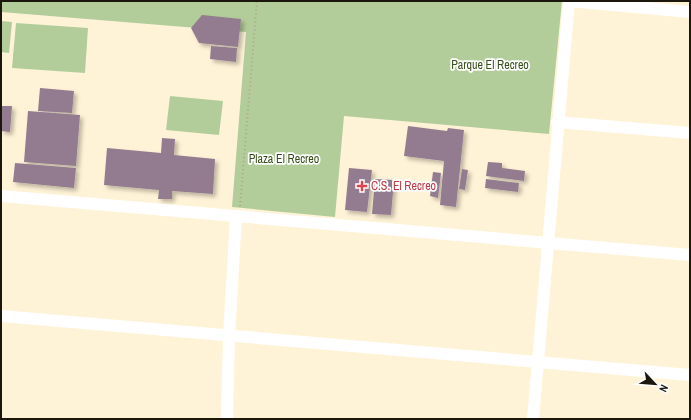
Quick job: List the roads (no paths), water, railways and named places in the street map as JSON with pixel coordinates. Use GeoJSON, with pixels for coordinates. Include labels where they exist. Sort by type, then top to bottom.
{"type":"FeatureCollection","features":[{"type":"Feature","properties":{"kind":"street"},"geometry":{"type":"LineString","coordinates":[[533,419],[557,122],[569,1],[690,12]]}},
{"type":"Feature","properties":{"kind":"street"},"geometry":{"type":"LineString","coordinates":[[557,122],[690,133]]}},
{"type":"Feature","properties":{"kind":"street"},"geometry":{"type":"LineString","coordinates":[[1,196],[690,255]]}},
{"type":"Feature","properties":{"kind":"street"},"geometry":{"type":"LineString","coordinates":[[227,419],[229,336],[236,216]]}},
{"type":"Feature","properties":{"kind":"street"},"geometry":{"type":"LineString","coordinates":[[1,316],[690,375]]}},
{"type":"Feature","properties":{"kind":"place","name":"C.S. El Recreo"},"geometry":{"type":"Point","coordinates":[362,186]}},
{"type":"Feature","properties":{"kind":"park label","name":"Parque El Recreo"},"geometry":{"type":"Point","coordinates":[490,65]}},
{"type":"Feature","properties":{"kind":"park label","name":"Plaza El Recreo"},"geometry":{"type":"Point","coordinates":[284,159]}}]}
